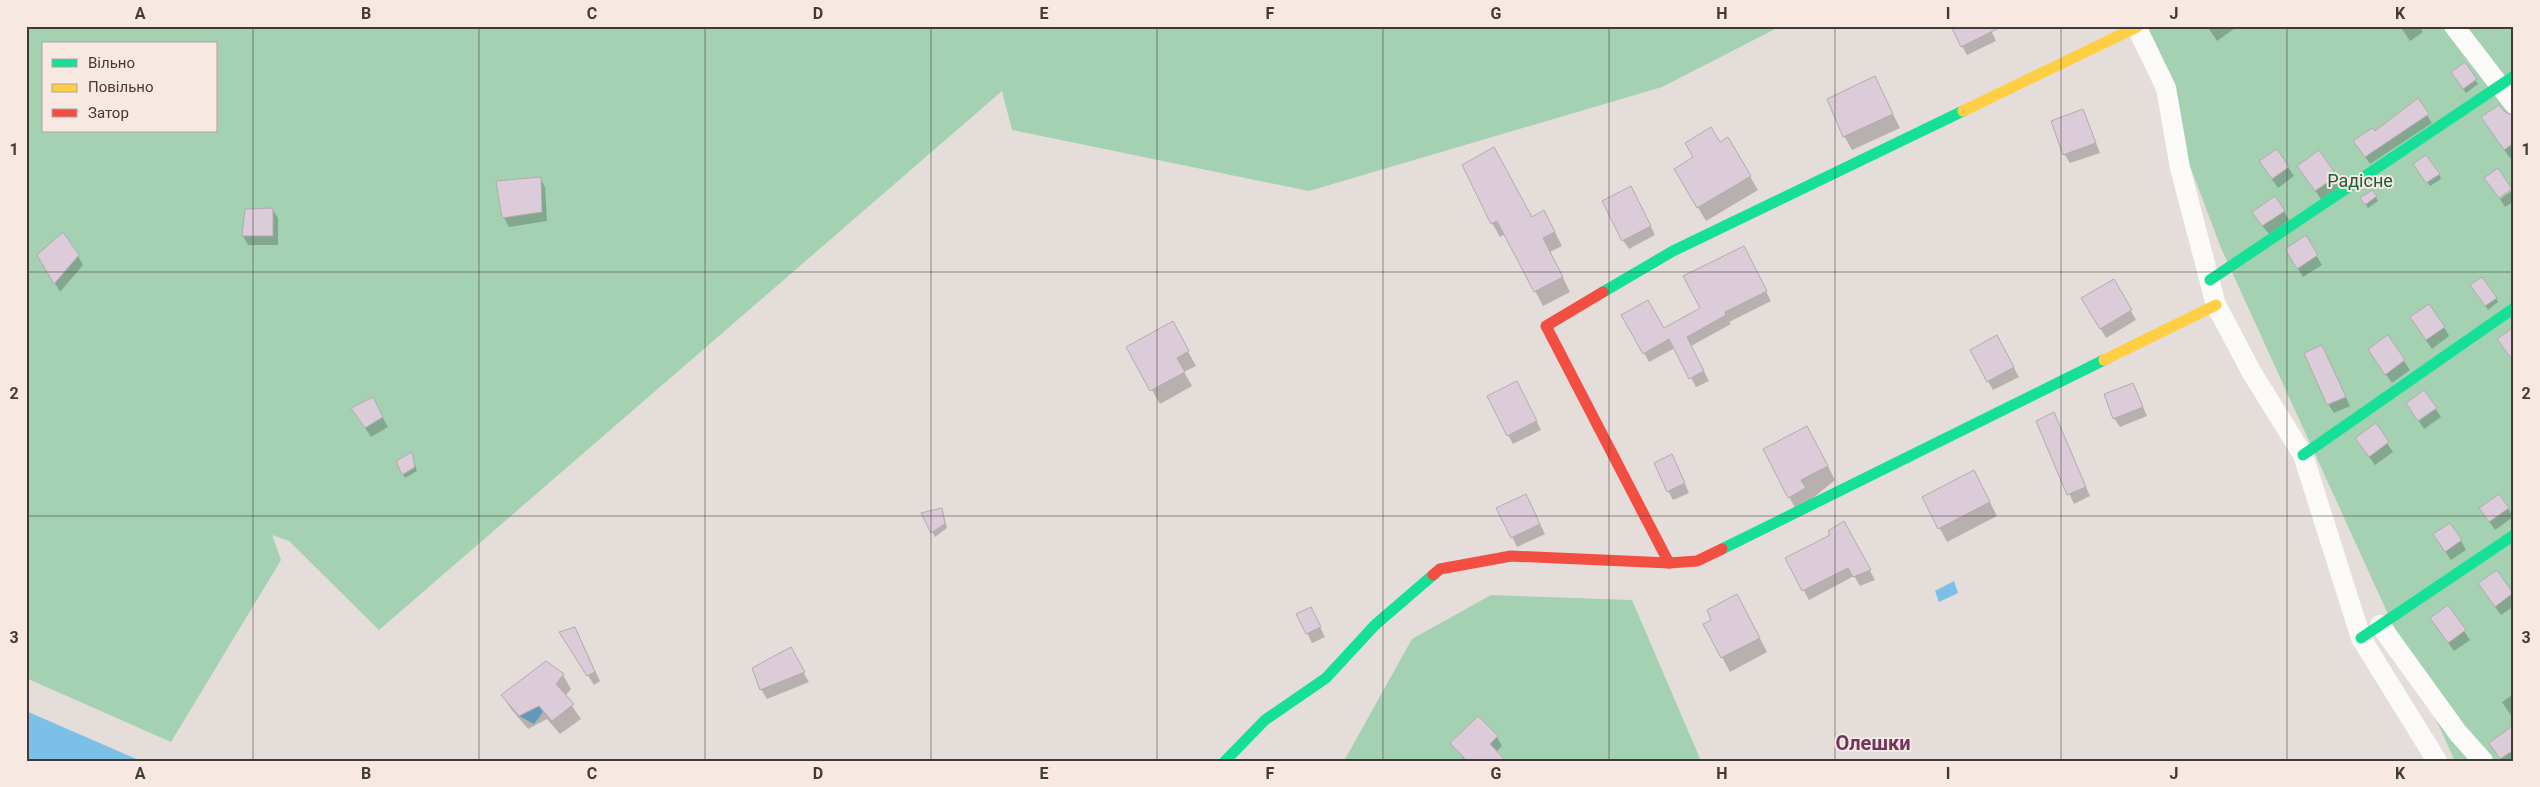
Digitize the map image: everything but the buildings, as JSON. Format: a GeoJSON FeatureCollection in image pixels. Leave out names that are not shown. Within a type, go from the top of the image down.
{"type":"FeatureCollection","features":[{"type":"Feature","properties":{"kind":"street"},"geometry":{"type":"LineString","coordinates":[[1669,563],[1546,326],[1673,251],[2137,26],[2166,88],[2180,168],[2216,305],[2252,374],[2303,455],[2361,638],[2437,761]]}},
{"type":"Feature","properties":{"kind":"street"},"geometry":{"type":"LineString","coordinates":[[2454,26],[2507,81],[2514,104]]}},
{"type":"Feature","properties":{"kind":"street"},"geometry":{"type":"LineString","coordinates":[[2210,280],[2507,81]]}},
{"type":"Feature","properties":{"kind":"street"},"geometry":{"type":"LineString","coordinates":[[1225,761],[1265,720],[1326,678],[1375,625],[1440,569],[1511,556],[1669,563],[1697,561],[2216,305]]}},
{"type":"Feature","properties":{"kind":"street"},"geometry":{"type":"LineString","coordinates":[[2303,455],[2514,308]]}},
{"type":"Feature","properties":{"kind":"street"},"geometry":{"type":"LineString","coordinates":[[2361,638],[2514,535]]}},
{"type":"Feature","properties":{"kind":"street"},"geometry":{"type":"LineString","coordinates":[[2380,626],[2458,733],[2483,761]]}},
{"type":"Feature","properties":{"kind":"green space"},"geometry":{"type":"Polygon","coordinates":[[[26,26],[1781,26],[1662,87],[1309,191],[1012,130],[1002,91],[379,630],[289,541],[272,535],[281,560],[171,742],[26,678],[26,26]]]}},
{"type":"Feature","properties":{"kind":"green space","name":"Радісне"},"geometry":{"type":"Polygon","coordinates":[[[2137,26],[2514,26],[2514,761],[2455,761],[2221,248],[2137,26]]]}},
{"type":"Feature","properties":{"kind":"green space"},"geometry":{"type":"Polygon","coordinates":[[[1491,595],[1632,600],[1701,761],[1344,761],[1412,639],[1491,595]]]}},
{"type":"Feature","properties":{"kind":"water"},"geometry":{"type":"Polygon","coordinates":[[[1954,581],[1958,593],[1939,602],[1935,591],[1954,581]]]}},
{"type":"Feature","properties":{"kind":"water"},"geometry":{"type":"Polygon","coordinates":[[[539,706],[543,712],[534,724],[519,716],[539,706]]]}},
{"type":"Feature","properties":{"kind":"water"},"geometry":{"type":"Polygon","coordinates":[[[26,711],[141,761],[26,761],[26,711]]]}},
{"type":"Feature","properties":{"kind":"traffic: fast"},"geometry":{"type":"LineString","coordinates":[[2210,280],[2514,76]]}},
{"type":"Feature","properties":{"kind":"traffic: fast"},"geometry":{"type":"LineString","coordinates":[[1603,292],[1673,251],[1963,111]]}},
{"type":"Feature","properties":{"kind":"traffic: fast"},"geometry":{"type":"LineString","coordinates":[[2303,455],[2514,308]]}},
{"type":"Feature","properties":{"kind":"traffic: fast"},"geometry":{"type":"LineString","coordinates":[[1722,549],[2104,360]]}},
{"type":"Feature","properties":{"kind":"traffic: fast"},"geometry":{"type":"LineString","coordinates":[[2361,638],[2514,535]]}},
{"type":"Feature","properties":{"kind":"traffic: fast"},"geometry":{"type":"LineString","coordinates":[[1225,761],[1265,720],[1326,678],[1375,625],[1433,575]]}},
{"type":"Feature","properties":{"kind":"traffic: slow"},"geometry":{"type":"LineString","coordinates":[[1963,111],[2137,27]]}},
{"type":"Feature","properties":{"kind":"traffic: slow"},"geometry":{"type":"LineString","coordinates":[[2104,360],[2216,305]]}},
{"type":"Feature","properties":{"kind":"traffic: jam"},"geometry":{"type":"LineString","coordinates":[[1603,292],[1546,326],[1669,563]]}},
{"type":"Feature","properties":{"kind":"traffic: jam"},"geometry":{"type":"LineString","coordinates":[[1433,575],[1440,569],[1511,556],[1669,563],[1697,561],[1722,549]]}},
{"type":"Feature","properties":{"kind":"district","name":"Олешки"},"geometry":{"type":"Point","coordinates":[1873,743]}}]}
